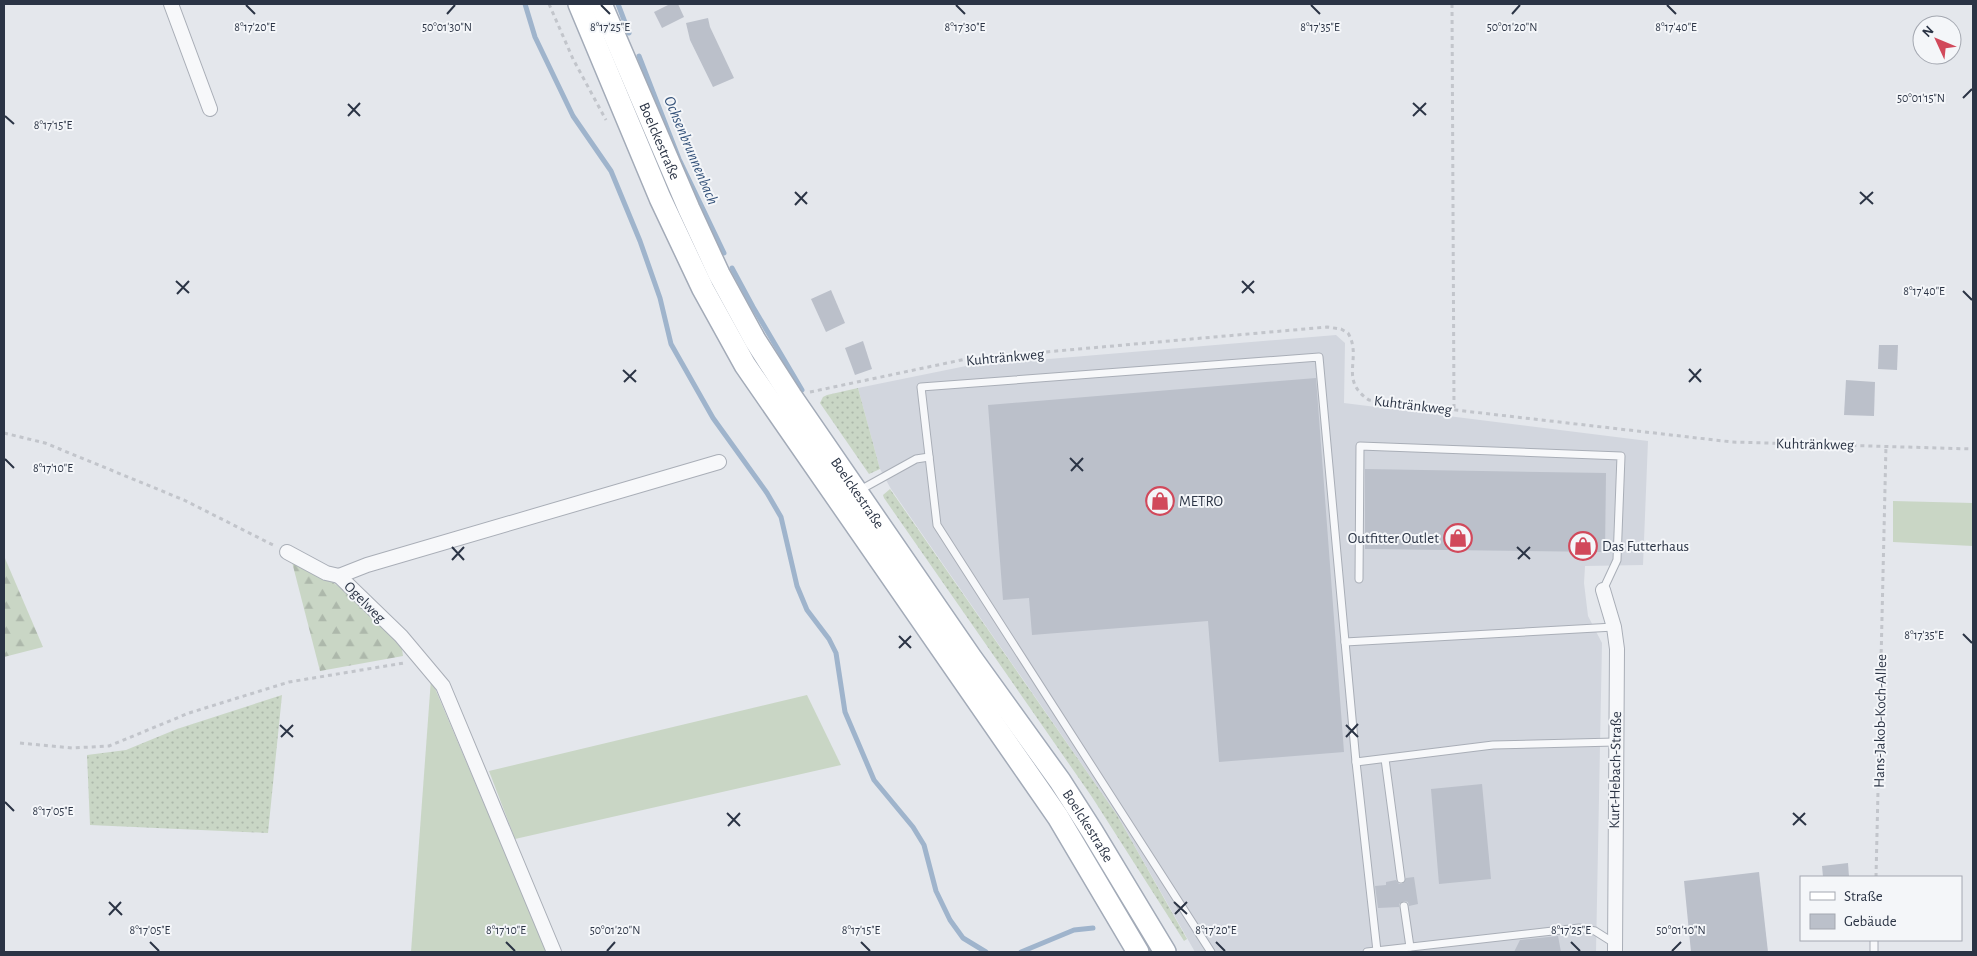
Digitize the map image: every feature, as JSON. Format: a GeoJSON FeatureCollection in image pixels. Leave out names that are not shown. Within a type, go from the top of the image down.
{"type":"FeatureCollection","features":[{"type":"Feature","properties":{"kind":"main road","name":"Boelckestraße"},"geometry":{"type":"LineString","coordinates":[[579,4],[660,198],[703,289],[745,365],[1058,817],[1138,952]]}},
{"type":"Feature","properties":{"kind":"main road","name":"Boelckestraße"},"geometry":{"type":"LineString","coordinates":[[601,4],[689,209],[719,274],[754,340],[972,659],[1060,782],[1165,952]]}},
{"type":"Feature","properties":{"kind":"street"},"geometry":{"type":"LineString","coordinates":[[171,4],[210,109]]}},
{"type":"Feature","properties":{"kind":"street","name":"Ogelweg"},"geometry":{"type":"LineString","coordinates":[[554,952],[443,686],[401,636],[339,576],[367,565],[718,462]]}},
{"type":"Feature","properties":{"kind":"street"},"geometry":{"type":"LineString","coordinates":[[286,552],[326,572],[339,576]]}},
{"type":"Feature","properties":{"kind":"street","name":"Kurt-Hebach-Straße"},"geometry":{"type":"LineString","coordinates":[[1603,590],[1614,627],[1617,649],[1614,948]]}},
{"type":"Feature","properties":{"kind":"lane"},"geometry":{"type":"LineString","coordinates":[[1211,952],[937,525],[921,387],[1319,357],[1356,762],[1377,951]]}},
{"type":"Feature","properties":{"kind":"lane"},"geometry":{"type":"LineString","coordinates":[[1359,579],[1360,446],[1621,456],[1617,560],[1603,590]]}},
{"type":"Feature","properties":{"kind":"lane"},"geometry":{"type":"LineString","coordinates":[[857,491],[916,459],[929,457]]}},
{"type":"Feature","properties":{"kind":"lane"},"geometry":{"type":"LineString","coordinates":[[1345,642],[1614,627]]}},
{"type":"Feature","properties":{"kind":"lane"},"geometry":{"type":"LineString","coordinates":[[1356,762],[1493,745],[1615,742]]}},
{"type":"Feature","properties":{"kind":"lane"},"geometry":{"type":"LineString","coordinates":[[1385,759],[1401,879]]}},
{"type":"Feature","properties":{"kind":"lane"},"geometry":{"type":"LineString","coordinates":[[1404,906],[1410,948]]}},
{"type":"Feature","properties":{"kind":"lane"},"geometry":{"type":"LineString","coordinates":[[1367,952],[1579,928],[1595,931],[1614,948]]}},
{"type":"Feature","properties":{"kind":"path"},"geometry":{"type":"LineString","coordinates":[[1452,4],[1454,410]]}},
{"type":"Feature","properties":{"kind":"path","name":"Kuhtränkweg"},"geometry":{"type":"LineString","coordinates":[[791,396],[966,360],[1327,327],[1341,328],[1351,338],[1353,346],[1351,377],[1354,386],[1360,394],[1370,400],[1732,442],[1973,449]]}},
{"type":"Feature","properties":{"kind":"path"},"geometry":{"type":"LineString","coordinates":[[4,433],[45,443],[175,496],[286,552]]}},
{"type":"Feature","properties":{"kind":"path","name":"Hans-Jakob-Koch-Allee"},"geometry":{"type":"LineString","coordinates":[[1876,876],[1886,445]]}},
{"type":"Feature","properties":{"kind":"path"},"geometry":{"type":"LineString","coordinates":[[20,743],[72,748],[109,746],[189,713],[289,682],[422,660]]}},
{"type":"Feature","properties":{"kind":"shaded area"},"geometry":{"type":"Polygon","coordinates":[[[1336,335],[1345,343],[1344,403],[1648,441],[1643,565],[1585,566],[1584,583],[1588,616],[1602,643],[1596,952],[1195,952],[1117,815],[891,489],[880,469],[858,388],[966,366],[1336,335]]]}},
{"type":"Feature","properties":{"kind":"green space"},"geometry":{"type":"Polygon","coordinates":[[[858,388],[880,469],[869,474],[820,403],[823,397],[827,395],[858,388]]]}},
{"type":"Feature","properties":{"kind":"green space"},"geometry":{"type":"Polygon","coordinates":[[[890,489],[1117,815],[1187,939],[1184,941],[1092,797],[884,498],[883,495],[890,489]]]}},
{"type":"Feature","properties":{"kind":"green space"},"geometry":{"type":"Polygon","coordinates":[[[1893,501],[1973,503],[1973,546],[1893,542],[1893,501]]]}},
{"type":"Feature","properties":{"kind":"green space"},"geometry":{"type":"Polygon","coordinates":[[[4,556],[43,647],[4,657],[4,556]]]}},
{"type":"Feature","properties":{"kind":"green space"},"geometry":{"type":"Polygon","coordinates":[[[292,562],[322,575],[341,588],[401,642],[403,656],[320,671],[292,562]]]}},
{"type":"Feature","properties":{"kind":"green space"},"geometry":{"type":"Polygon","coordinates":[[[431,679],[547,952],[411,952],[431,679]]]}},
{"type":"Feature","properties":{"kind":"green space"},"geometry":{"type":"Polygon","coordinates":[[[282,695],[268,833],[90,825],[87,755],[126,750],[177,729],[282,695]]]}},
{"type":"Feature","properties":{"kind":"green space"},"geometry":{"type":"Polygon","coordinates":[[[807,695],[841,765],[515,839],[489,771],[807,695]]]}},
{"type":"Feature","properties":{"kind":"building"},"geometry":{"type":"Polygon","coordinates":[[[670,4],[678,4],[684,17],[662,28],[654,12],[670,4]]]}},
{"type":"Feature","properties":{"kind":"building"},"geometry":{"type":"Polygon","coordinates":[[[708,18],[710,27],[734,78],[713,87],[690,40],[686,23],[708,18]]]}},
{"type":"Feature","properties":{"kind":"building"},"geometry":{"type":"Polygon","coordinates":[[[831,290],[845,323],[826,332],[811,299],[831,290]]]}},
{"type":"Feature","properties":{"kind":"building"},"geometry":{"type":"Polygon","coordinates":[[[863,341],[872,369],[855,375],[845,348],[863,341]]]}},
{"type":"Feature","properties":{"kind":"building"},"geometry":{"type":"Polygon","coordinates":[[[1879,345],[1898,345],[1897,370],[1878,369],[1879,345]]]}},
{"type":"Feature","properties":{"kind":"building","name":"METRO"},"geometry":{"type":"Polygon","coordinates":[[[1316,378],[1344,752],[1219,762],[1208,621],[1032,635],[1029,598],[1003,600],[988,405],[1316,378]]]}},
{"type":"Feature","properties":{"kind":"building"},"geometry":{"type":"Polygon","coordinates":[[[1846,380],[1875,382],[1874,416],[1844,415],[1846,380]]]}},
{"type":"Feature","properties":{"kind":"building"},"geometry":{"type":"Polygon","coordinates":[[[1365,469],[1606,473],[1605,552],[1365,549],[1365,469]]]}},
{"type":"Feature","properties":{"kind":"building"},"geometry":{"type":"Polygon","coordinates":[[[1482,784],[1491,879],[1439,884],[1431,789],[1482,784]]]}},
{"type":"Feature","properties":{"kind":"building"},"geometry":{"type":"Polygon","coordinates":[[[1848,863],[1849,876],[1823,876],[1822,866],[1848,863]]]}},
{"type":"Feature","properties":{"kind":"building"},"geometry":{"type":"Polygon","coordinates":[[[1759,872],[1768,952],[1691,952],[1684,881],[1759,872]]]}},
{"type":"Feature","properties":{"kind":"building"},"geometry":{"type":"Polygon","coordinates":[[[1414,877],[1418,904],[1409,906],[1408,902],[1404,901],[1399,904],[1399,907],[1378,908],[1375,886],[1386,885],[1386,882],[1396,880],[1399,884],[1402,884],[1406,878],[1414,877]]]}},
{"type":"Feature","properties":{"kind":"building"},"geometry":{"type":"Polygon","coordinates":[[[1558,936],[1561,952],[1514,952],[1520,940],[1558,936]]]}},
{"type":"Feature","properties":{"kind":"waterway"},"geometry":{"type":"LineString","coordinates":[[525,4],[535,37],[573,116],[611,171],[640,241],[660,298],[671,344],[713,418],[767,493],[781,517],[797,586],[807,610],[829,639],[836,653],[845,712],[874,780],[913,827],[924,845],[936,891],[950,920],[963,938],[986,952]]}},
{"type":"Feature","properties":{"kind":"waterway","name":"Ochsenbrunnenbach"},"geometry":{"type":"LineString","coordinates":[[618,4],[629,33]]}},
{"type":"Feature","properties":{"kind":"waterway","name":"Ochsenbrunnenbach"},"geometry":{"type":"LineString","coordinates":[[639,56],[679,159],[724,253]]}},
{"type":"Feature","properties":{"kind":"waterway","name":"Ochsenbrunnenbach"},"geometry":{"type":"LineString","coordinates":[[732,268],[802,390]]}},
{"type":"Feature","properties":{"kind":"waterway"},"geometry":{"type":"LineString","coordinates":[[1021,952],[1074,930],[1093,928]]}},
{"type":"Feature","properties":{"kind":"place","name":"METRO"},"geometry":{"type":"Point","coordinates":[1160,501]}},
{"type":"Feature","properties":{"kind":"place","name":"Outfitter Outlet"},"geometry":{"type":"Point","coordinates":[1458,538]}},
{"type":"Feature","properties":{"kind":"place","name":"Das Futterhaus"},"geometry":{"type":"Point","coordinates":[1583,546]}}]}
